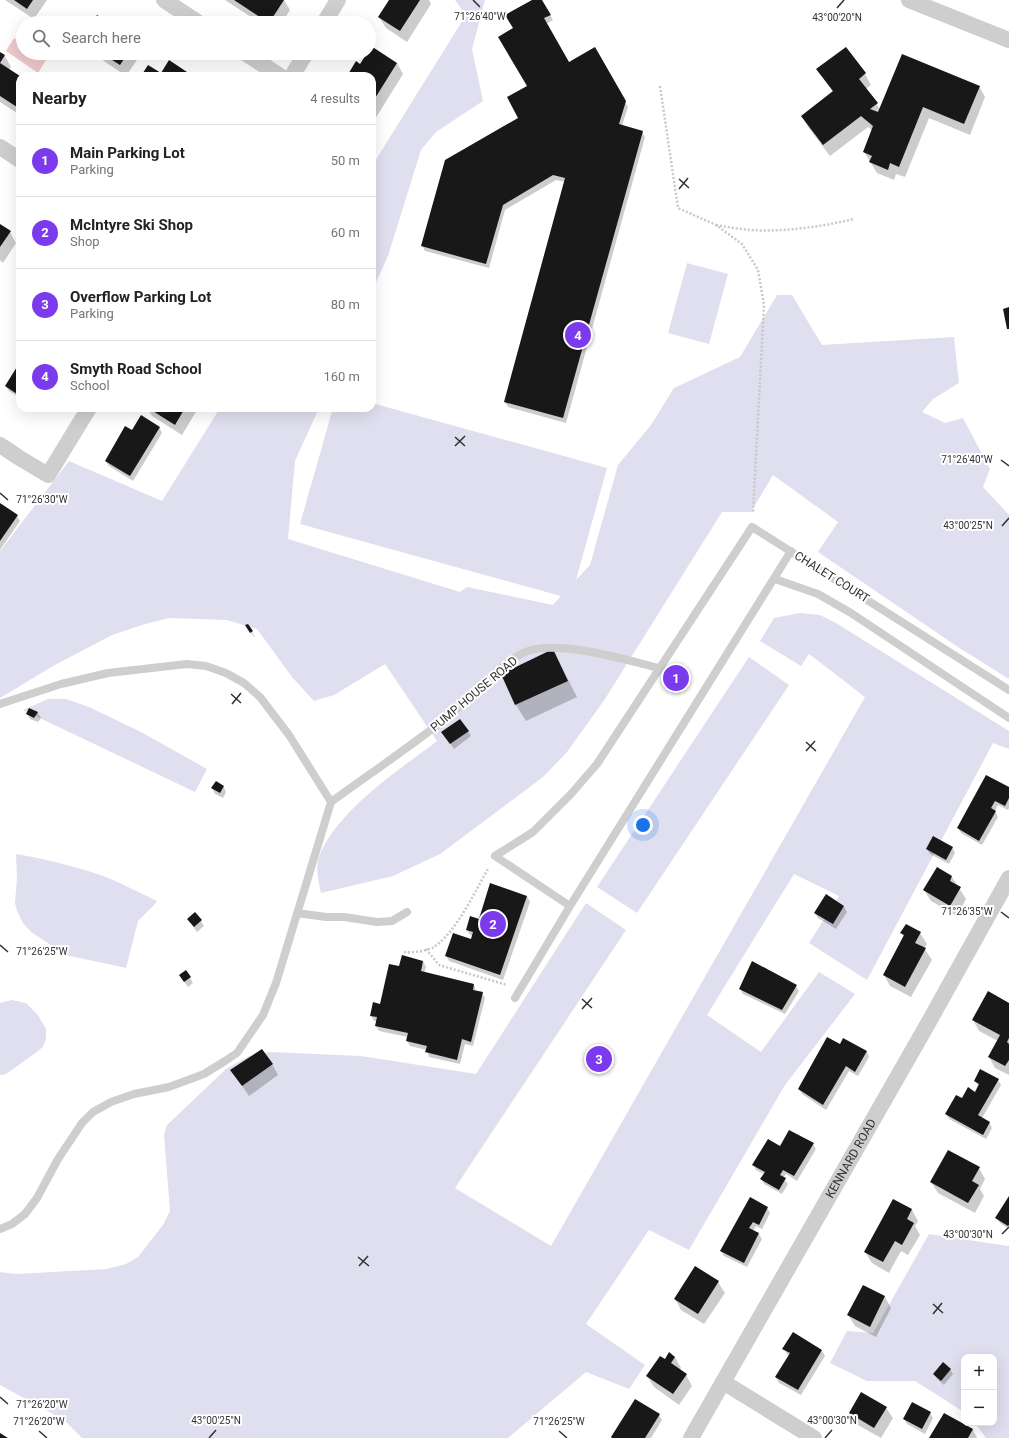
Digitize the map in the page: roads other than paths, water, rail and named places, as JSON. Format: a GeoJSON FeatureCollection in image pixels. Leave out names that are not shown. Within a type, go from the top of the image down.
{"type":"FeatureCollection","features":[{"type":"Feature","properties":{"kind":"street"},"geometry":{"type":"LineString","coordinates":[[164,0],[188,16]]}},
{"type":"Feature","properties":{"kind":"street"},"geometry":{"type":"LineString","coordinates":[[328,16],[338,0]]}},
{"type":"Feature","properties":{"kind":"street"},"geometry":{"type":"LineString","coordinates":[[909,0],[1009,40]]}},
{"type":"Feature","properties":{"kind":"street"},"geometry":{"type":"LineString","coordinates":[[256,60],[274,72]]}},
{"type":"Feature","properties":{"kind":"street"},"geometry":{"type":"LineString","coordinates":[[294,72],[302,60]]}},
{"type":"Feature","properties":{"kind":"street"},"geometry":{"type":"LineString","coordinates":[[0,147],[16,157]]}},
{"type":"Feature","properties":{"kind":"street"},"geometry":{"type":"LineString","coordinates":[[0,445],[18,458],[48,475],[87,412]]}},
{"type":"Feature","properties":{"kind":"street","name":"KENNARD ROAD"},"geometry":{"type":"LineString","coordinates":[[691,1438],[1009,878]]}},
{"type":"Feature","properties":{"kind":"street"},"geometry":{"type":"LineString","coordinates":[[723,1382],[814,1438]]}},
{"type":"Feature","properties":{"kind":"lane"},"geometry":{"type":"LineString","coordinates":[[570,906],[496,856],[533,832],[571,794],[597,764],[752,527],[791,551]]}},
{"type":"Feature","properties":{"kind":"lane","name":"CHALET COURT"},"geometry":{"type":"LineString","coordinates":[[1009,690],[791,551],[775,579],[818,594],[851,613],[1009,718]]}},
{"type":"Feature","properties":{"kind":"lane"},"geometry":{"type":"LineString","coordinates":[[515,998],[570,906],[775,579]]}},
{"type":"Feature","properties":{"kind":"lane","name":"PUMP HOUSE ROAD"},"geometry":{"type":"LineString","coordinates":[[332,802],[448,716],[512,658],[531,650],[546,648],[568,649],[600,654],[659,668]]}},
{"type":"Feature","properties":{"kind":"lane"},"geometry":{"type":"LineString","coordinates":[[0,704],[61,684],[108,673],[187,664],[206,666],[226,673],[244,683],[260,697],[289,735],[332,802],[276,983],[263,1015],[237,1053],[204,1074],[169,1087],[128,1096],[111,1102],[93,1112],[82,1123],[58,1159],[37,1198],[25,1214],[12,1224],[0,1229]]}},
{"type":"Feature","properties":{"kind":"lane"},"geometry":{"type":"LineString","coordinates":[[297,913],[326,917],[344,917],[377,922],[392,921],[407,912]]}},
{"type":"Feature","properties":{"kind":"place","name":"Smyth Road School"},"geometry":{"type":"Point","coordinates":[578,335]}},
{"type":"Feature","properties":{"kind":"place","name":"Main Parking Lot"},"geometry":{"type":"Point","coordinates":[676,678]}},
{"type":"Feature","properties":{"kind":"place","name":"McIntyre Ski Shop"},"geometry":{"type":"Point","coordinates":[493,924]}},
{"type":"Feature","properties":{"kind":"place","name":"Overflow Parking Lot"},"geometry":{"type":"Point","coordinates":[599,1059]}}]}
